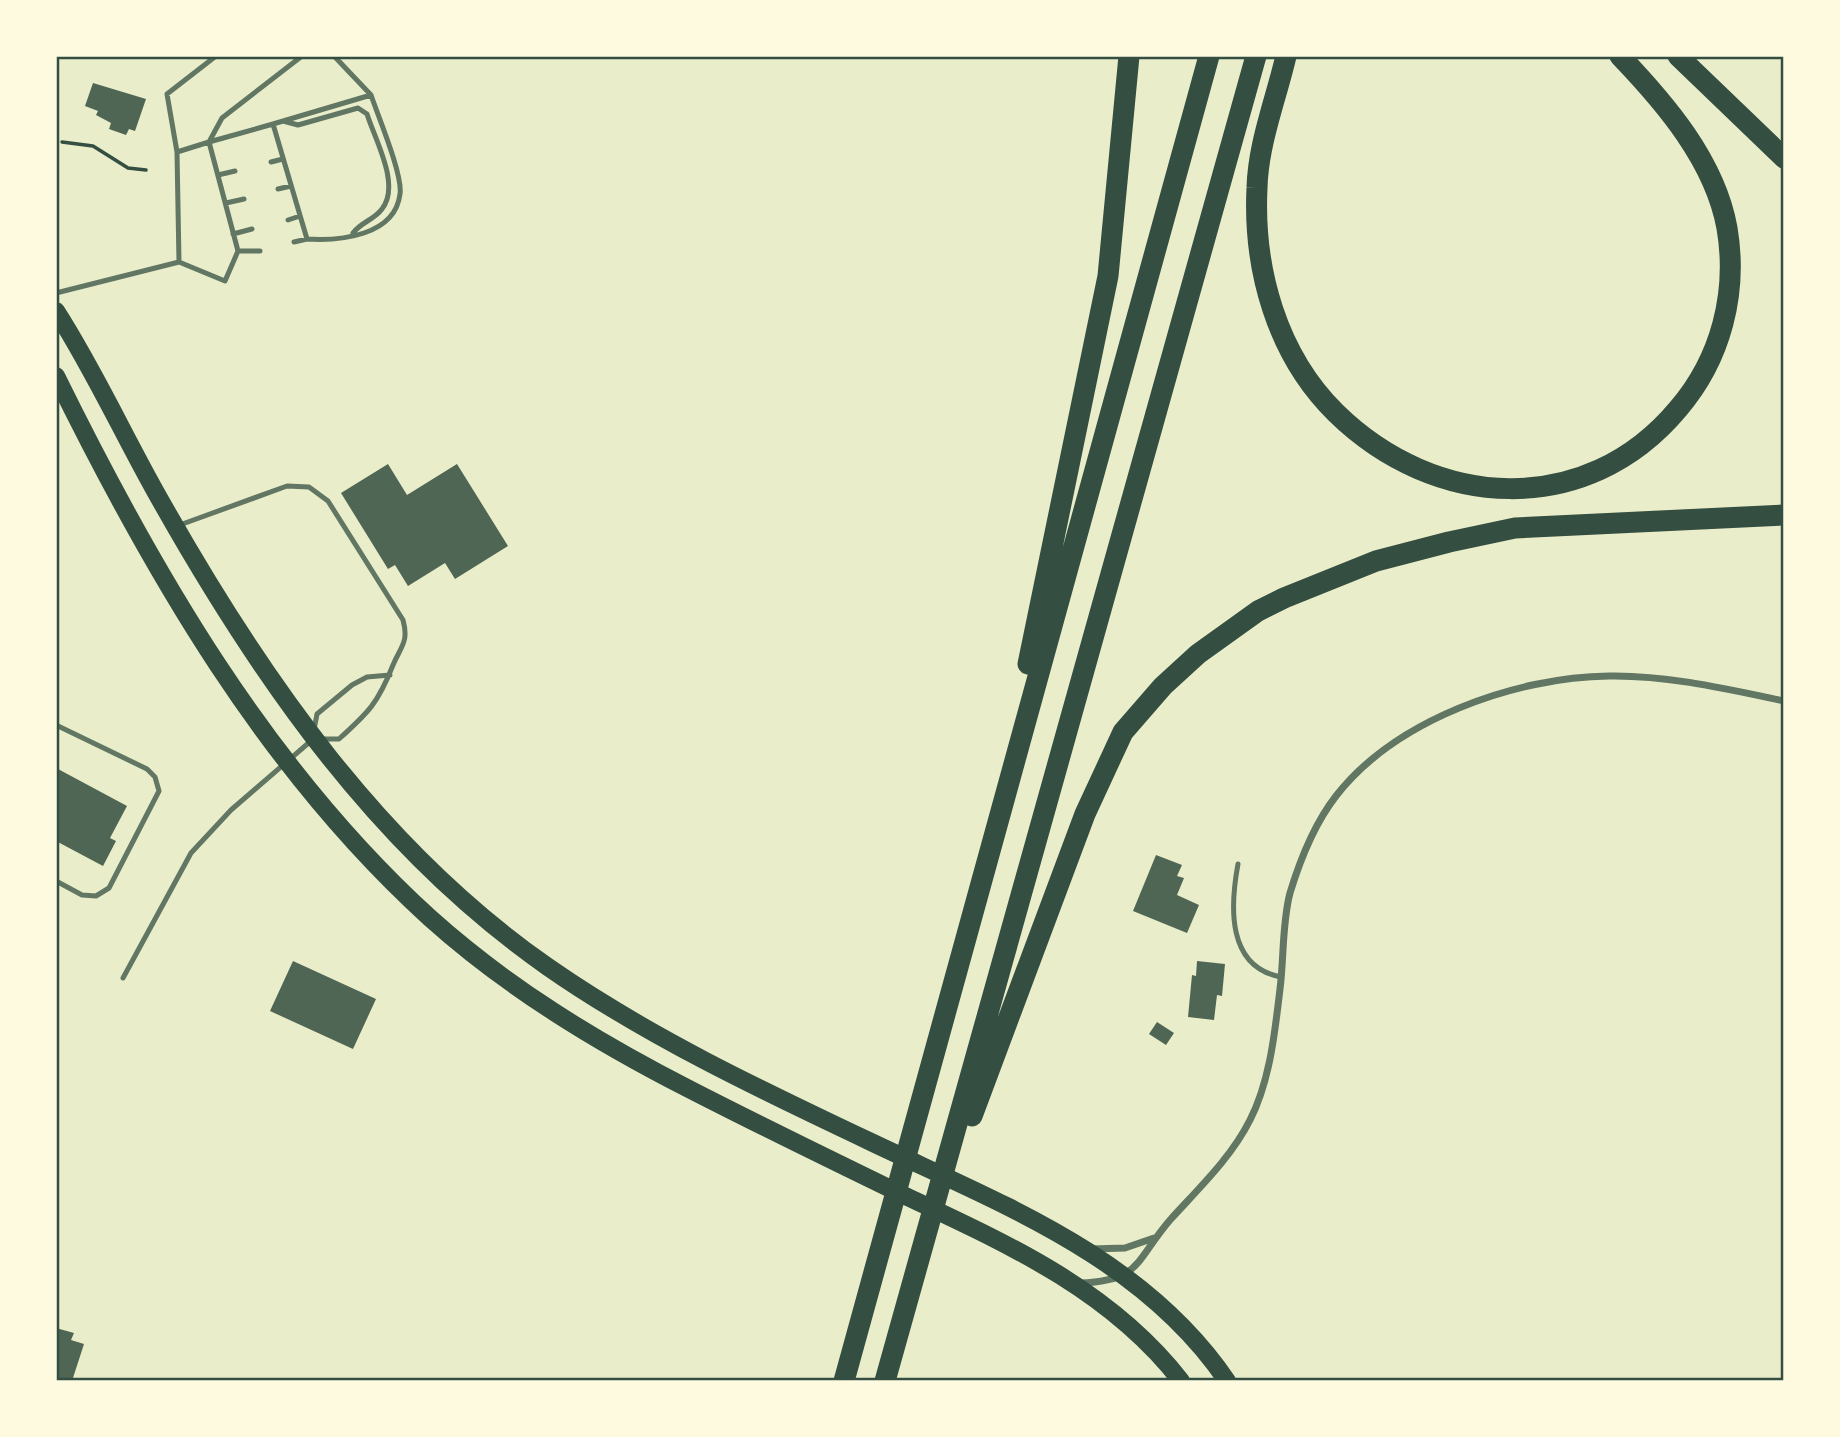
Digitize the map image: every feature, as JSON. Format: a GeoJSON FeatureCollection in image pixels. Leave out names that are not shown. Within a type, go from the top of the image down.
{"type":"FeatureCollection","features":[{"type":"Feature","properties":{"kind":"highway"},"geometry":{"type":"LineString","coordinates":[[981,883],[1108,276],[1129,56]]}},
{"type":"Feature","properties":{"kind":"highway"},"geometry":{"type":"LineString","coordinates":[[844,1381],[1209,56]]}},
{"type":"Feature","properties":{"kind":"highway"},"geometry":{"type":"LineString","coordinates":[[885,1381],[1255,56]]}},
{"type":"Feature","properties":{"kind":"highway"},"geometry":{"type":"LineString","coordinates":[[1286,56],[1256,186],[1257,237],[1264,282],[1295,360],[1318,395],[1349,426],[1384,452],[1423,472],[1464,485],[1507,490],[1550,485],[1592,473],[1648,440],[1692,393],[1713,355],[1726,314],[1731,271],[1727,227],[1713,186],[1682,129],[1620,56]]}},
{"type":"Feature","properties":{"kind":"highway"},"geometry":{"type":"LineString","coordinates":[[1678,56],[1784,159]]}},
{"type":"Feature","properties":{"kind":"highway"},"geometry":{"type":"LineString","coordinates":[[925,1243],[1085,814],[1123,732],[1163,686],[1198,654],[1258,611],[1284,598],[1376,561],[1449,542],[1515,528],[1784,514]]}},
{"type":"Feature","properties":{"kind":"main road"},"geometry":{"type":"LineString","coordinates":[[56,311],[175,526],[312,739],[418,858],[483,916],[546,966],[653,1031],[1086,1248],[1126,1276],[1180,1322],[1227,1381]]}},
{"type":"Feature","properties":{"kind":"main road"},"geometry":{"type":"LineString","coordinates":[[56,376],[125,513],[217,665],[286,761],[429,916],[505,979],[578,1028],[628,1057],[836,1163],[993,1237],[1074,1283],[1131,1326],[1181,1381]]}},
{"type":"Feature","properties":{"kind":"street"},"geometry":{"type":"LineString","coordinates":[[1074,1283],[1111,1281],[1126,1276],[1138,1265],[1155,1238],[1229,1153],[1251,1119],[1274,1037],[1290,895],[1320,822],[1347,785],[1393,744],[1424,723],[1488,696],[1587,676],[1658,679],[1784,701]]}},
{"type":"Feature","properties":{"kind":"street"},"geometry":{"type":"LineString","coordinates":[[1086,1248],[1125,1248],[1155,1238]]}},
{"type":"Feature","properties":{"kind":"lane"},"geometry":{"type":"LineString","coordinates":[[179,262],[177,152],[167,94],[216,56]]}},
{"type":"Feature","properties":{"kind":"lane"},"geometry":{"type":"LineString","coordinates":[[56,293],[179,262],[225,281],[238,251],[209,142],[222,118],[302,56]]}},
{"type":"Feature","properties":{"kind":"lane"},"geometry":{"type":"LineString","coordinates":[[294,242],[307,239],[330,240],[353,233],[372,232],[390,217],[400,194],[397,174],[371,95],[334,56]]}},
{"type":"Feature","properties":{"kind":"lane"},"geometry":{"type":"LineString","coordinates":[[177,152],[371,95]]}},
{"type":"Feature","properties":{"kind":"lane"},"geometry":{"type":"LineString","coordinates":[[283,121],[299,125],[358,108],[367,114],[390,192],[383,208],[373,218],[361,223],[353,233]]}},
{"type":"Feature","properties":{"kind":"lane"},"geometry":{"type":"LineString","coordinates":[[273,124],[307,239]]}},
{"type":"Feature","properties":{"kind":"lane"},"geometry":{"type":"LineString","coordinates":[[271,162],[283,159]]}},
{"type":"Feature","properties":{"kind":"lane"},"geometry":{"type":"LineString","coordinates":[[218,175],[235,171]]}},
{"type":"Feature","properties":{"kind":"lane"},"geometry":{"type":"LineString","coordinates":[[278,189],[291,186]]}},
{"type":"Feature","properties":{"kind":"lane"},"geometry":{"type":"LineString","coordinates":[[226,204],[244,199]]}},
{"type":"Feature","properties":{"kind":"lane"},"geometry":{"type":"LineString","coordinates":[[288,220],[300,216]]}},
{"type":"Feature","properties":{"kind":"lane"},"geometry":{"type":"LineString","coordinates":[[233,234],[252,229]]}},
{"type":"Feature","properties":{"kind":"lane"},"geometry":{"type":"LineString","coordinates":[[238,251],[260,251]]}},
{"type":"Feature","properties":{"kind":"lane"},"geometry":{"type":"LineString","coordinates":[[175,526],[287,486],[309,487],[328,501],[403,620],[407,635],[374,707],[339,739],[312,739]]}},
{"type":"Feature","properties":{"kind":"lane"},"geometry":{"type":"LineString","coordinates":[[123,978],[191,853],[231,810],[312,739],[317,714],[368,677],[390,675]]}},
{"type":"Feature","properties":{"kind":"lane"},"geometry":{"type":"LineString","coordinates":[[56,725],[146,769],[155,778],[159,791],[109,888],[96,896],[82,895],[56,881]]}},
{"type":"Feature","properties":{"kind":"lane"},"geometry":{"type":"LineString","coordinates":[[1238,864],[1232,913],[1246,958],[1263,974],[1281,977]]}},
{"type":"Feature","properties":{"kind":"path"},"geometry":{"type":"LineString","coordinates":[[62,142],[93,146],[128,167],[146,170]]}},
{"type":"Feature","properties":{"kind":"building"},"geometry":{"type":"Polygon","coordinates":[[[93,83],[146,99],[135,131],[129,129],[126,135],[109,129],[111,123],[96,115],[98,111],[85,106],[93,83]]]}},
{"type":"Feature","properties":{"kind":"building"},"geometry":{"type":"Polygon","coordinates":[[[388,464],[407,495],[457,464],[508,546],[455,579],[445,563],[408,586],[395,565],[388,569],[341,493],[388,464]]]}},
{"type":"Feature","properties":{"kind":"building"},"geometry":{"type":"Polygon","coordinates":[[[58,769],[127,806],[110,838],[116,841],[103,866],[56,841],[58,769]]]}},
{"type":"Feature","properties":{"kind":"building"},"geometry":{"type":"Polygon","coordinates":[[[1156,855],[1182,865],[1177,876],[1184,878],[1177,895],[1199,905],[1187,933],[1133,911],[1156,855]]]}},
{"type":"Feature","properties":{"kind":"building"},"geometry":{"type":"Polygon","coordinates":[[[293,961],[376,999],[353,1049],[270,1011],[293,961]]]}},
{"type":"Feature","properties":{"kind":"building"},"geometry":{"type":"Polygon","coordinates":[[[1197,961],[1225,964],[1222,996],[1217,995],[1214,1020],[1188,1017],[1192,975],[1196,976],[1197,961]]]}},
{"type":"Feature","properties":{"kind":"building"},"geometry":{"type":"Polygon","coordinates":[[[1157,1022],[1174,1033],[1166,1045],[1149,1034],[1157,1022]]]}},
{"type":"Feature","properties":{"kind":"building"},"geometry":{"type":"Polygon","coordinates":[[[56,1328],[74,1333],[71,1340],[84,1344],[72,1381],[56,1381],[56,1328]]]}}]}
